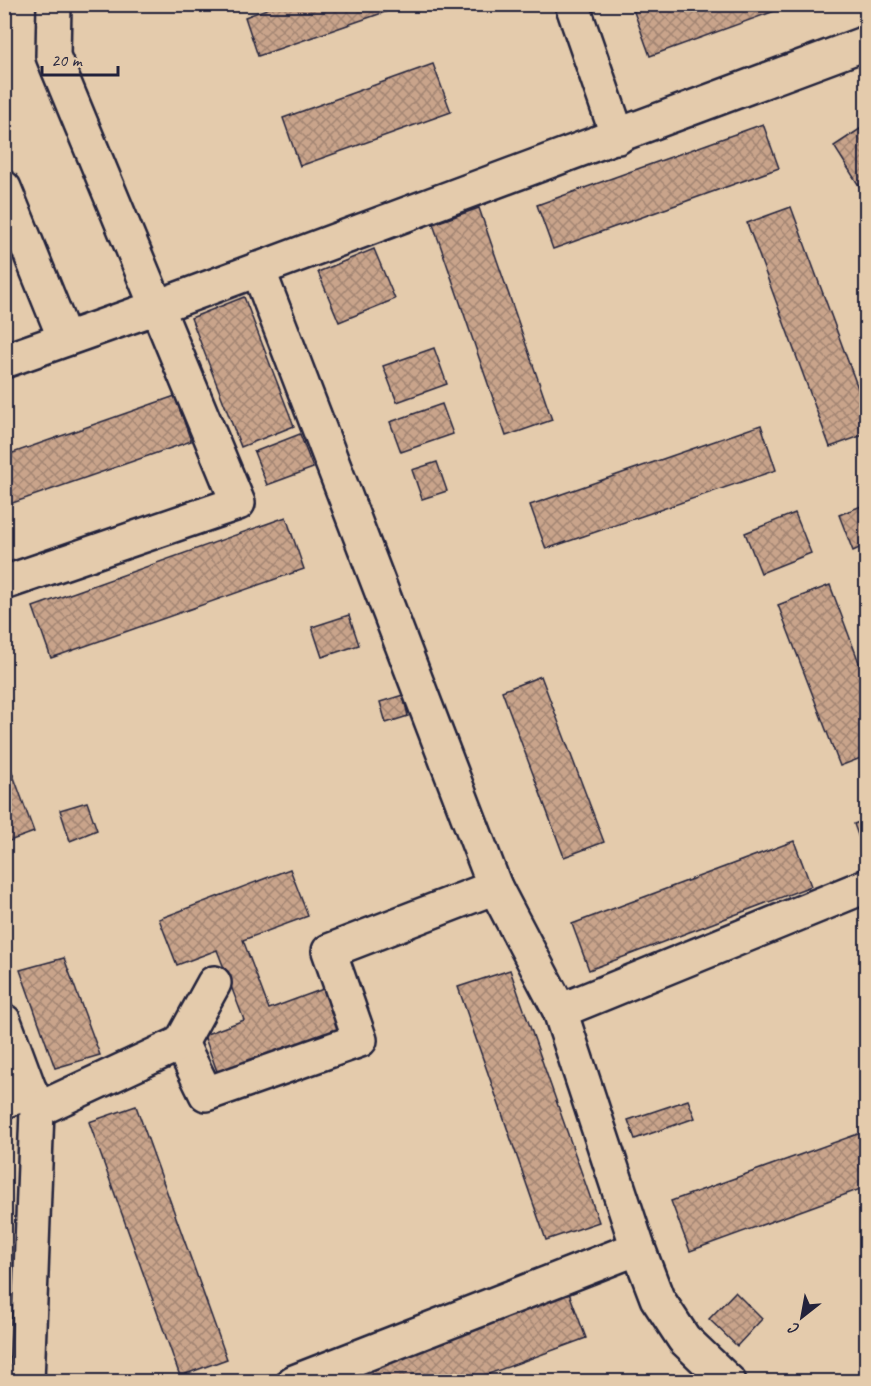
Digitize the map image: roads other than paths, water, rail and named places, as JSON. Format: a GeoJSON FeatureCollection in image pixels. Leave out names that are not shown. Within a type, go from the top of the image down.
{"type":"FeatureCollection","features":[{"type":"Feature","properties":{"kind":"street"},"geometry":{"type":"LineString","coordinates":[[4,583],[238,503],[53,56],[54,4]]}},
{"type":"Feature","properties":{"kind":"street"},"geometry":{"type":"LineString","coordinates":[[575,6],[618,137]]}},
{"type":"Feature","properties":{"kind":"street"},"geometry":{"type":"LineString","coordinates":[[4,361],[157,308],[867,43]]}},
{"type":"Feature","properties":{"kind":"street"},"geometry":{"type":"LineString","coordinates":[[4,188],[65,339]]}},
{"type":"Feature","properties":{"kind":"street"},"geometry":{"type":"LineString","coordinates":[[258,269],[495,887],[560,1011],[638,1248],[657,1298],[684,1339],[729,1382]]}},
{"type":"Feature","properties":{"kind":"street"},"geometry":{"type":"LineString","coordinates":[[560,1011],[867,886]]}},
{"type":"Feature","properties":{"kind":"street"},"geometry":{"type":"LineString","coordinates":[[181,1043],[206,1094],[360,1040],[330,951],[495,887]]}},
{"type":"Feature","properties":{"kind":"street"},"geometry":{"type":"LineString","coordinates":[[24,1101],[181,1043],[214,983]]}},
{"type":"Feature","properties":{"kind":"street"},"geometry":{"type":"LineString","coordinates":[[4,1021],[24,1101],[18,1268],[27,1382]]}},
{"type":"Feature","properties":{"kind":"street"},"geometry":{"type":"LineString","coordinates":[[294,1382],[638,1248]]}}]}
